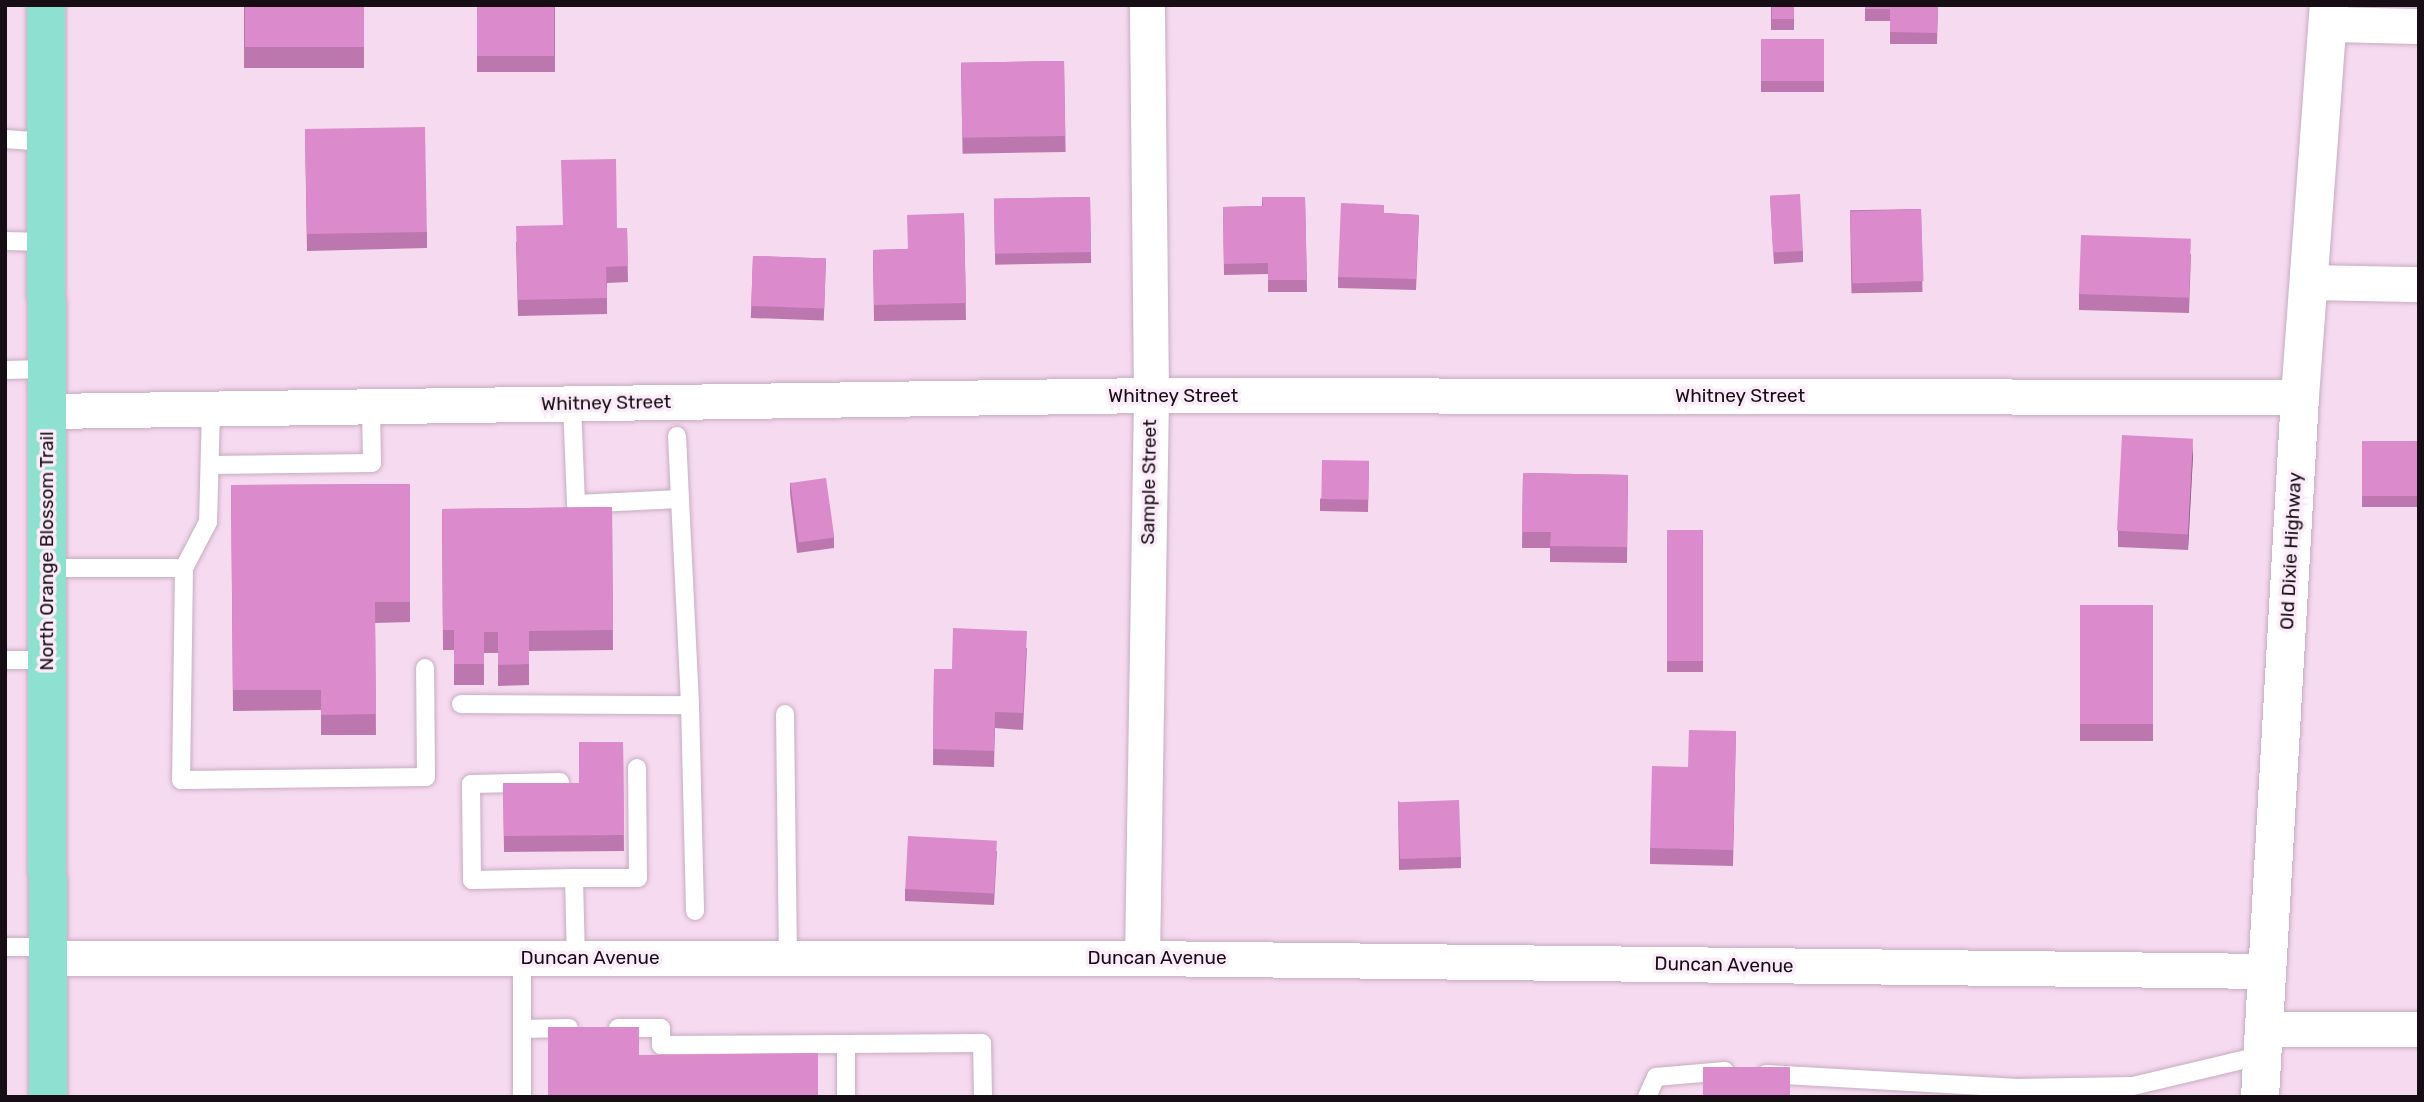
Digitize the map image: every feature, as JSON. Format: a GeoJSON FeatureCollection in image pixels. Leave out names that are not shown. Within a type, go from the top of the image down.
{"type":"FeatureCollection","features":[{"type":"Feature","properties":{"kind":"main road","name":"North Orange Blossom Trail"},"geometry":{"type":"LineString","coordinates":[[46,5],[48,1097]]}},
{"type":"Feature","properties":{"kind":"street","name":"Sample Street"},"geometry":{"type":"LineString","coordinates":[[1142,958],[1151,395],[1147,5]]}},
{"type":"Feature","properties":{"kind":"street"},"geometry":{"type":"LineString","coordinates":[[2328,15],[2419,26]]}},
{"type":"Feature","properties":{"kind":"street","name":"Old Dixie Highway"},"geometry":{"type":"LineString","coordinates":[[2260,1097],[2300,397],[2311,282],[2328,15]]}},
{"type":"Feature","properties":{"kind":"street"},"geometry":{"type":"LineString","coordinates":[[2311,282],[2419,284]]}},
{"type":"Feature","properties":{"kind":"street","name":"Whitney Street"},"geometry":{"type":"LineString","coordinates":[[47,411],[1151,395],[2300,397]]}},
{"type":"Feature","properties":{"kind":"street","name":"Duncan Avenue"},"geometry":{"type":"LineString","coordinates":[[47,953],[522,958],[1142,958],[2267,971]]}},
{"type":"Feature","properties":{"kind":"street"},"geometry":{"type":"LineString","coordinates":[[2264,1042],[2419,1028]]}},
{"type":"Feature","properties":{"kind":"lane"},"geometry":{"type":"LineString","coordinates":[[5,139],[46,142]]}},
{"type":"Feature","properties":{"kind":"lane"},"geometry":{"type":"LineString","coordinates":[[5,241],[46,242]]}},
{"type":"Feature","properties":{"kind":"lane"},"geometry":{"type":"LineString","coordinates":[[5,370],[46,369]]}},
{"type":"Feature","properties":{"kind":"lane"},"geometry":{"type":"LineString","coordinates":[[572,404],[576,504],[680,499]]}},
{"type":"Feature","properties":{"kind":"lane"},"geometry":{"type":"LineString","coordinates":[[210,465],[372,463],[371,407]]}},
{"type":"Feature","properties":{"kind":"lane"},"geometry":{"type":"LineString","coordinates":[[211,410],[208,522],[184,568],[181,780],[426,777],[425,667]]}},
{"type":"Feature","properties":{"kind":"lane"},"geometry":{"type":"LineString","coordinates":[[677,436],[690,705],[695,911]]}},
{"type":"Feature","properties":{"kind":"lane"},"geometry":{"type":"LineString","coordinates":[[47,568],[184,568]]}},
{"type":"Feature","properties":{"kind":"lane"},"geometry":{"type":"LineString","coordinates":[[5,660],[47,660]]}},
{"type":"Feature","properties":{"kind":"lane"},"geometry":{"type":"LineString","coordinates":[[461,704],[690,705]]}},
{"type":"Feature","properties":{"kind":"lane"},"geometry":{"type":"LineString","coordinates":[[785,714],[788,958]]}},
{"type":"Feature","properties":{"kind":"lane"},"geometry":{"type":"LineString","coordinates":[[560,782],[471,783],[472,880],[638,878],[637,768]]}},
{"type":"Feature","properties":{"kind":"lane"},"geometry":{"type":"LineString","coordinates":[[574,878],[576,958]]}},
{"type":"Feature","properties":{"kind":"lane"},"geometry":{"type":"LineString","coordinates":[[5,947],[47,953]]}},
{"type":"Feature","properties":{"kind":"lane"},"geometry":{"type":"LineString","coordinates":[[522,958],[522,1097]]}},
{"type":"Feature","properties":{"kind":"lane"},"geometry":{"type":"LineString","coordinates":[[522,1028],[661,1028],[661,1045],[982,1043],[983,1097]]}},
{"type":"Feature","properties":{"kind":"lane"},"geometry":{"type":"LineString","coordinates":[[1647,1097],[1656,1077],[1746,1072],[2014,1088],[2133,1091],[2264,1042]]}},
{"type":"Feature","properties":{"kind":"lane"},"geometry":{"type":"LineString","coordinates":[[846,1044],[846,1097]]}},
{"type":"Feature","properties":{"kind":"building"},"geometry":{"type":"Polygon","coordinates":[[[245,5],[364,5],[364,47],[245,47],[245,5]]]}},
{"type":"Feature","properties":{"kind":"building"},"geometry":{"type":"Polygon","coordinates":[[[477,5],[554,5],[554,56],[477,56],[477,5]]]}},
{"type":"Feature","properties":{"kind":"building"},"geometry":{"type":"Polygon","coordinates":[[[1772,5],[1794,5],[1794,19],[1772,19],[1772,5]]]}},
{"type":"Feature","properties":{"kind":"building"},"geometry":{"type":"Polygon","coordinates":[[[1865,5],[1938,5],[1937,33],[1890,32],[1890,9],[1865,9],[1865,5]]]}},
{"type":"Feature","properties":{"kind":"building"},"geometry":{"type":"Polygon","coordinates":[[[1761,39],[1824,39],[1824,81],[1761,81],[1761,39]]]}},
{"type":"Feature","properties":{"kind":"building"},"geometry":{"type":"Polygon","coordinates":[[[1064,61],[1065,136],[962,138],[961,63],[1064,61]]]}},
{"type":"Feature","properties":{"kind":"building"},"geometry":{"type":"Polygon","coordinates":[[[425,127],[427,232],[307,234],[305,129],[425,127]]]}},
{"type":"Feature","properties":{"kind":"building"},"geometry":{"type":"Polygon","coordinates":[[[616,159],[617,228],[627,228],[628,266],[606,267],[607,298],[518,300],[516,226],[563,225],[561,160],[616,159]]]}},
{"type":"Feature","properties":{"kind":"building"},"geometry":{"type":"Polygon","coordinates":[[[1800,194],[1803,251],[1773,252],[1770,196],[1800,194]]]}},
{"type":"Feature","properties":{"kind":"building"},"geometry":{"type":"Polygon","coordinates":[[[1090,197],[1091,252],[995,254],[994,199],[1090,197]]]}},
{"type":"Feature","properties":{"kind":"building"},"geometry":{"type":"Polygon","coordinates":[[[1262,197],[1305,197],[1307,280],[1268,280],[1268,263],[1224,264],[1223,207],[1263,206],[1262,197]]]}},
{"type":"Feature","properties":{"kind":"building"},"geometry":{"type":"Polygon","coordinates":[[[1341,203],[1384,205],[1384,213],[1419,215],[1416,279],[1338,277],[1341,203]]]}},
{"type":"Feature","properties":{"kind":"building"},"geometry":{"type":"Polygon","coordinates":[[[1921,209],[1924,281],[1853,283],[1850,211],[1921,209]]]}},
{"type":"Feature","properties":{"kind":"building"},"geometry":{"type":"Polygon","coordinates":[[[964,213],[966,303],[874,305],[873,250],[908,249],[907,215],[964,213]]]}},
{"type":"Feature","properties":{"kind":"building"},"geometry":{"type":"Polygon","coordinates":[[[2081,235],[2191,239],[2189,298],[2079,294],[2081,235]]]}},
{"type":"Feature","properties":{"kind":"building"},"geometry":{"type":"Polygon","coordinates":[[[753,256],[826,259],[824,309],[751,306],[753,256]]]}},
{"type":"Feature","properties":{"kind":"building"},"geometry":{"type":"Polygon","coordinates":[[[2122,435],[2193,439],[2188,535],[2117,531],[2122,435]]]}},
{"type":"Feature","properties":{"kind":"building"},"geometry":{"type":"Polygon","coordinates":[[[2362,441],[2419,441],[2419,496],[2362,496],[2362,441]]]}},
{"type":"Feature","properties":{"kind":"building"},"geometry":{"type":"Polygon","coordinates":[[[1322,460],[1369,461],[1368,500],[1321,499],[1322,460]]]}},
{"type":"Feature","properties":{"kind":"building"},"geometry":{"type":"Polygon","coordinates":[[[1523,473],[1628,475],[1627,547],[1550,546],[1551,532],[1522,532],[1523,473]]]}},
{"type":"Feature","properties":{"kind":"building"},"geometry":{"type":"Polygon","coordinates":[[[826,478],[834,537],[799,542],[790,483],[826,478]]]}},
{"type":"Feature","properties":{"kind":"building"},"geometry":{"type":"Polygon","coordinates":[[[410,484],[410,602],[375,602],[376,714],[321,715],[321,690],[233,690],[231,485],[410,484]]]}},
{"type":"Feature","properties":{"kind":"building"},"geometry":{"type":"Polygon","coordinates":[[[612,507],[613,630],[529,631],[529,664],[498,665],[498,632],[484,632],[484,664],[454,664],[454,630],[443,630],[442,509],[612,507]]]}},
{"type":"Feature","properties":{"kind":"building"},"geometry":{"type":"Polygon","coordinates":[[[1667,530],[1703,530],[1703,661],[1667,661],[1667,530]]]}},
{"type":"Feature","properties":{"kind":"building"},"geometry":{"type":"Polygon","coordinates":[[[2080,605],[2153,605],[2153,724],[2080,724],[2080,605]]]}},
{"type":"Feature","properties":{"kind":"building"},"geometry":{"type":"Polygon","coordinates":[[[953,628],[1027,631],[1023,713],[995,712],[994,751],[933,749],[934,669],[952,669],[953,628]]]}},
{"type":"Feature","properties":{"kind":"building"},"geometry":{"type":"Polygon","coordinates":[[[1689,730],[1736,731],[1733,850],[1650,848],[1652,766],[1688,767],[1689,730]]]}},
{"type":"Feature","properties":{"kind":"building"},"geometry":{"type":"Polygon","coordinates":[[[579,742],[623,742],[624,835],[504,836],[503,783],[579,783],[579,742]]]}},
{"type":"Feature","properties":{"kind":"building"},"geometry":{"type":"Polygon","coordinates":[[[1459,800],[1461,857],[1400,859],[1398,802],[1459,800]]]}},
{"type":"Feature","properties":{"kind":"building"},"geometry":{"type":"Polygon","coordinates":[[[908,836],[997,841],[994,894],[905,889],[908,836]]]}},
{"type":"Feature","properties":{"kind":"building"},"geometry":{"type":"Polygon","coordinates":[[[548,1027],[639,1027],[639,1055],[818,1053],[818,1097],[548,1097],[548,1027]]]}},
{"type":"Feature","properties":{"kind":"building"},"geometry":{"type":"Polygon","coordinates":[[[1703,1067],[1790,1067],[1790,1097],[1703,1097],[1703,1067]]]}}]}
